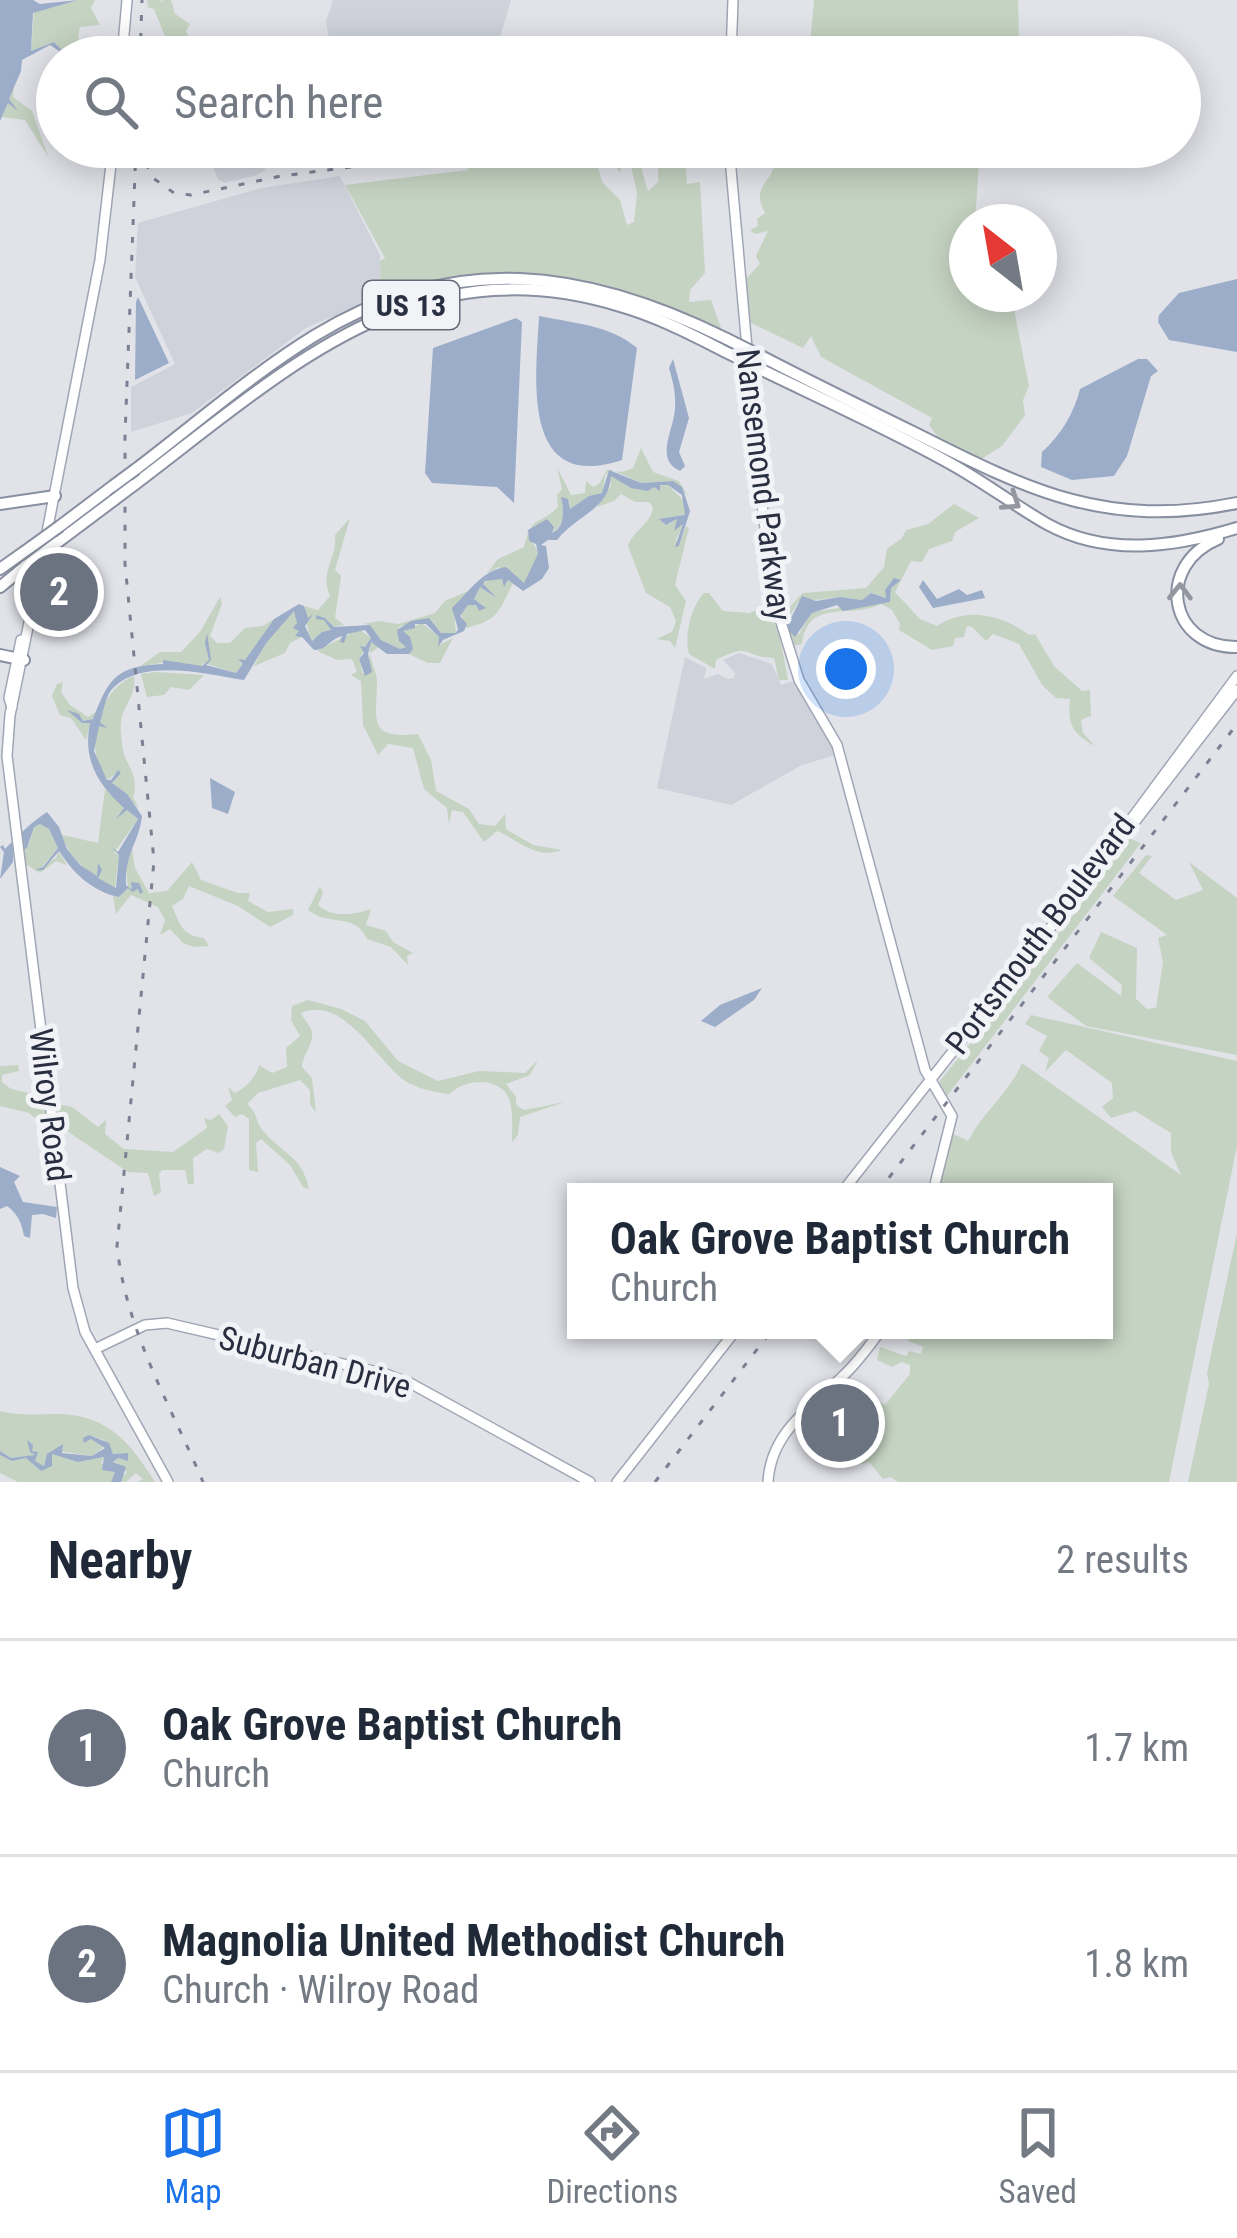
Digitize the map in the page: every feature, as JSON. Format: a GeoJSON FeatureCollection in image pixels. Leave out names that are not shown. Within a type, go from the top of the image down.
{"type":"FeatureCollection","features":[{"type":"Feature","properties":{"kind":"highway","name":"US 13"},"geometry":{"type":"LineString","coordinates":[[0,567],[315,335],[365,309],[430,288],[496,279],[568,282],[651,304],[727,339],[760,362],[1078,537],[1117,545],[1158,545],[1237,530]]}},
{"type":"Feature","properties":{"kind":"highway","name":"US 13"},"geometry":{"type":"LineString","coordinates":[[0,585],[319,346],[370,320],[445,297],[502,290],[581,296],[648,315],[1055,498],[1143,512],[1237,503]]}},
{"type":"Feature","properties":{"kind":"highway"},"geometry":{"type":"LineString","coordinates":[[0,508],[51,499]]}},
{"type":"Feature","properties":{"kind":"highway"},"geometry":{"type":"LineString","coordinates":[[1237,530],[1204,544],[1187,559],[1176,584],[1176,599],[1186,623],[1198,635],[1216,645],[1237,647]]}},
{"type":"Feature","properties":{"kind":"highway"},"geometry":{"type":"LineString","coordinates":[[0,657],[20,662]]}},
{"type":"Feature","properties":{"kind":"main road"},"geometry":{"type":"LineString","coordinates":[[124,36],[127,0]]}},
{"type":"Feature","properties":{"kind":"main road"},"geometry":{"type":"LineString","coordinates":[[732,36],[733,0]]}},
{"type":"Feature","properties":{"kind":"main road","name":"Wilroy Road"},"geometry":{"type":"LineString","coordinates":[[111,168],[100,260],[20,662],[8,698],[12,707],[7,756],[75,1301],[95,1349],[168,1482]]}},
{"type":"Feature","properties":{"kind":"main road","name":"Nansemond Parkway"},"geometry":{"type":"LineString","coordinates":[[730,168],[775,604],[799,680],[837,745],[923,1060],[952,1120],[935,1183]]}},
{"type":"Feature","properties":{"kind":"main road","name":"Portsmouth Boulevard"},"geometry":{"type":"LineString","coordinates":[[931,1082],[1237,676]]}},
{"type":"Feature","properties":{"kind":"main road","name":"Portsmouth Boulevard"},"geometry":{"type":"LineString","coordinates":[[853,1183],[1237,689]]}},
{"type":"Feature","properties":{"kind":"main road"},"geometry":{"type":"LineString","coordinates":[[1153,785],[1162,783],[1182,761]]}},
{"type":"Feature","properties":{"kind":"main road"},"geometry":{"type":"LineString","coordinates":[[923,1060],[936,1066],[954,1048]]}},
{"type":"Feature","properties":{"kind":"main road","name":"Suburban Drive"},"geometry":{"type":"LineString","coordinates":[[95,1349],[145,1325],[167,1323],[386,1374],[590,1482]]}},
{"type":"Feature","properties":{"kind":"main road"},"geometry":{"type":"LineString","coordinates":[[621,1482],[733,1339]]}},
{"type":"Feature","properties":{"kind":"main road"},"geometry":{"type":"LineString","coordinates":[[768,1482],[771,1458],[786,1430],[850,1370],[874,1339]]}},
{"type":"Feature","properties":{"kind":"shaded area"},"geometry":{"type":"Polygon","coordinates":[[[333,0],[511,0],[500,36],[328,36],[326,21],[333,0]]]}},
{"type":"Feature","properties":{"kind":"shaded area"},"geometry":{"type":"Polygon","coordinates":[[[214,168],[265,168],[257,175],[224,183],[214,168]]]}},
{"type":"Feature","properties":{"kind":"shaded area"},"geometry":{"type":"Polygon","coordinates":[[[340,176],[380,255],[381,296],[306,328],[192,413],[131,432],[131,387],[175,364],[135,277],[138,223],[261,188],[340,176]]]}},
{"type":"Feature","properties":{"kind":"shaded area"},"geometry":{"type":"Polygon","coordinates":[[[739,653],[772,664],[781,685],[796,680],[832,741],[835,755],[802,765],[731,805],[657,788],[685,657],[706,668],[704,679],[718,674],[728,679],[735,673],[723,660],[739,653]]]}},
{"type":"Feature","properties":{"kind":"green space"},"geometry":{"type":"Polygon","coordinates":[[[95,0],[91,8],[100,25],[80,27],[78,36],[36,36],[36,49],[31,51],[34,12],[95,0]]]}},
{"type":"Feature","properties":{"kind":"green space"},"geometry":{"type":"Polygon","coordinates":[[[147,0],[163,4],[162,0],[171,0],[175,14],[190,24],[188,36],[165,36],[154,9],[147,0]]]}},
{"type":"Feature","properties":{"kind":"green space"},"geometry":{"type":"Polygon","coordinates":[[[814,0],[1018,0],[1019,36],[811,36],[814,0]]]}},
{"type":"Feature","properties":{"kind":"green space"},"geometry":{"type":"Polygon","coordinates":[[[14,86],[13,97],[32,111],[36,137],[25,120],[2,117],[14,86]]]}},
{"type":"Feature","properties":{"kind":"green space"},"geometry":{"type":"Polygon","coordinates":[[[598,168],[602,182],[620,200],[627,225],[634,222],[637,193],[631,168],[641,168],[648,191],[658,182],[658,168],[686,168],[687,184],[700,182],[705,273],[690,290],[689,302],[711,300],[722,331],[638,296],[555,277],[471,277],[381,296],[380,261],[385,258],[345,185],[467,170],[598,168]]]}},
{"type":"Feature","properties":{"kind":"green space"},"geometry":{"type":"Polygon","coordinates":[[[773,168],[979,168],[976,204],[949,204],[949,312],[1015,312],[1029,386],[1023,400],[1025,415],[1002,446],[980,460],[940,440],[929,425],[932,418],[821,357],[811,336],[803,348],[745,320],[742,283],[760,264],[756,256],[768,231],[755,234],[750,230],[765,213],[760,193],[773,168]]]}},
{"type":"Feature","properties":{"kind":"green space"},"geometry":{"type":"Polygon","coordinates":[[[641,448],[653,472],[679,481],[688,496],[673,481],[641,483],[614,471],[633,468],[641,448]]]}},
{"type":"Feature","properties":{"kind":"green space"},"geometry":{"type":"Polygon","coordinates":[[[557,467],[571,495],[585,493],[586,481],[593,487],[607,470],[611,471],[605,475],[603,493],[570,509],[569,502],[561,499],[562,519],[556,531],[552,533],[547,519],[530,530],[558,507],[562,489],[557,467]]]}},
{"type":"Feature","properties":{"kind":"green space"},"geometry":{"type":"Polygon","coordinates":[[[611,476],[628,483],[668,485],[684,501],[685,515],[669,519],[669,524],[677,519],[683,525],[676,540],[679,546],[686,526],[689,528],[675,585],[686,601],[675,648],[670,641],[656,639],[672,632],[676,621],[670,607],[646,593],[628,546],[653,507],[621,494],[597,507],[611,486],[611,476]]]}},
{"type":"Feature","properties":{"kind":"green space"},"geometry":{"type":"Polygon","coordinates":[[[954,504],[979,518],[955,532],[952,541],[929,549],[922,562],[911,561],[895,592],[920,619],[937,626],[972,615],[1035,634],[1054,666],[1082,691],[1090,690],[1091,716],[1081,720],[1083,733],[1095,746],[1072,726],[1070,699],[1056,698],[1042,685],[1019,644],[993,634],[986,641],[972,627],[967,626],[964,637],[955,638],[953,646],[932,650],[899,630],[892,610],[881,604],[821,615],[806,629],[802,644],[793,646],[789,632],[799,634],[812,612],[890,602],[891,588],[900,580],[888,588],[887,598],[871,593],[862,600],[840,597],[798,602],[786,622],[784,613],[803,593],[866,588],[884,567],[887,549],[906,530],[928,524],[954,504]]]}},
{"type":"Feature","properties":{"kind":"green space"},"geometry":{"type":"Polygon","coordinates":[[[350,518],[335,570],[341,576],[335,618],[344,625],[333,627],[325,618],[331,630],[310,641],[304,606],[318,610],[330,596],[327,579],[335,535],[350,518]]]}},
{"type":"Feature","properties":{"kind":"green space"},"geometry":{"type":"Polygon","coordinates":[[[528,534],[539,554],[524,583],[499,567],[487,573],[498,559],[524,547],[528,534]]]}},
{"type":"Feature","properties":{"kind":"green space"},"geometry":{"type":"Polygon","coordinates":[[[491,578],[513,583],[496,614],[466,628],[461,614],[469,604],[479,611],[483,605],[473,599],[480,587],[497,598],[482,584],[491,578]]]}},
{"type":"Feature","properties":{"kind":"green space"},"geometry":{"type":"Polygon","coordinates":[[[468,591],[454,611],[456,633],[441,633],[429,618],[399,627],[406,647],[400,649],[363,624],[398,624],[435,613],[445,601],[468,591]]]}},
{"type":"Feature","properties":{"kind":"green space"},"geometry":{"type":"Polygon","coordinates":[[[704,593],[723,611],[749,613],[768,606],[788,680],[779,680],[774,658],[736,652],[716,660],[715,669],[689,654],[690,622],[704,593]]]}},
{"type":"Feature","properties":{"kind":"green space"},"geometry":{"type":"Polygon","coordinates":[[[220,597],[222,604],[210,636],[217,643],[230,643],[245,628],[274,619],[245,660],[239,660],[243,665],[236,673],[204,663],[200,667],[165,662],[139,667],[160,652],[181,652],[200,632],[220,597]]]}},
{"type":"Feature","properties":{"kind":"green space"},"geometry":{"type":"Polygon","coordinates":[[[296,611],[302,637],[290,643],[285,653],[254,666],[277,628],[296,611]]]}},
{"type":"Feature","properties":{"kind":"green space"},"geometry":{"type":"Polygon","coordinates":[[[422,623],[439,637],[439,645],[453,638],[440,663],[409,654],[413,649],[403,631],[422,623]]]}},
{"type":"Feature","properties":{"kind":"green space"},"geometry":{"type":"Polygon","coordinates":[[[359,629],[371,638],[359,659],[363,674],[369,668],[370,642],[379,647],[370,653],[377,678],[378,724],[390,734],[418,734],[431,760],[436,791],[469,809],[479,824],[495,826],[505,814],[506,829],[533,845],[562,850],[536,851],[497,831],[484,842],[463,812],[452,810],[449,824],[447,808],[424,789],[413,748],[388,744],[378,755],[363,725],[361,681],[351,675],[357,672],[352,659],[337,660],[317,651],[359,629]]]}},
{"type":"Feature","properties":{"kind":"green space"},"geometry":{"type":"Polygon","coordinates":[[[141,674],[204,675],[189,690],[171,687],[164,695],[147,697],[141,674]]]}},
{"type":"Feature","properties":{"kind":"green space"},"geometry":{"type":"Polygon","coordinates":[[[134,676],[121,730],[139,809],[112,783],[121,773],[108,780],[100,768],[95,738],[111,694],[134,676]]]}},
{"type":"Feature","properties":{"kind":"green space"},"geometry":{"type":"Polygon","coordinates":[[[63,682],[61,692],[70,705],[88,717],[96,712],[93,719],[83,721],[73,714],[82,723],[90,723],[86,740],[71,718],[60,715],[52,696],[63,682]]]}},
{"type":"Feature","properties":{"kind":"green space"},"geometry":{"type":"Polygon","coordinates":[[[105,789],[124,807],[122,811],[138,819],[114,853],[119,855],[115,888],[77,861],[62,835],[98,843],[105,789]]]}},
{"type":"Feature","properties":{"kind":"green space"},"geometry":{"type":"Polygon","coordinates":[[[40,824],[49,829],[58,848],[40,869],[58,851],[67,865],[56,861],[40,873],[27,865],[22,850],[40,824]]]}},
{"type":"Feature","properties":{"kind":"green space"},"geometry":{"type":"Polygon","coordinates":[[[1129,838],[1141,843],[947,1096],[939,1082],[1129,838]]]}},
{"type":"Feature","properties":{"kind":"green space"},"geometry":{"type":"Polygon","coordinates":[[[131,843],[135,868],[149,893],[167,891],[192,862],[201,880],[250,893],[248,901],[268,912],[293,909],[293,915],[270,927],[238,906],[189,886],[183,899],[172,906],[183,928],[204,938],[209,946],[183,943],[170,929],[160,935],[165,920],[158,907],[131,895],[116,914],[113,896],[119,897],[128,888],[131,843]]]}},
{"type":"Feature","properties":{"kind":"green space"},"geometry":{"type":"Polygon","coordinates":[[[1146,855],[1152,856],[1139,873],[1176,900],[1203,890],[1189,862],[1237,898],[1237,1055],[1086,1026],[1047,997],[1077,963],[1121,996],[1122,985],[1089,958],[1101,932],[1137,948],[1136,999],[1147,1009],[1156,1008],[1163,962],[1158,938],[1167,935],[1113,896],[1146,855]]]}},
{"type":"Feature","properties":{"kind":"green space"},"geometry":{"type":"Polygon","coordinates":[[[320,886],[323,893],[318,905],[330,912],[371,909],[366,925],[386,931],[393,942],[413,953],[407,956],[408,965],[391,947],[367,939],[356,925],[308,910],[320,886]]]}},
{"type":"Feature","properties":{"kind":"green space"},"geometry":{"type":"Polygon","coordinates":[[[308,1000],[365,1021],[398,1061],[438,1081],[479,1071],[525,1073],[538,1060],[530,1075],[506,1084],[516,1105],[524,1110],[565,1102],[520,1117],[512,1142],[510,1101],[499,1087],[473,1083],[450,1094],[415,1086],[345,1021],[317,1010],[301,1013],[312,1032],[302,1067],[312,1078],[316,1113],[310,1090],[300,1080],[258,1093],[247,1104],[268,1137],[301,1168],[309,1189],[261,1139],[256,1143],[258,1172],[249,1170],[249,1119],[242,1114],[235,1117],[225,1106],[232,1100],[228,1087],[235,1093],[243,1088],[259,1065],[272,1073],[287,1067],[286,1048],[300,1036],[291,1020],[292,1006],[308,1000]]]}},
{"type":"Feature","properties":{"kind":"green space"},"geometry":{"type":"Polygon","coordinates":[[[1031,1015],[1237,1061],[1237,1146],[1169,1482],[898,1482],[883,1479],[869,1462],[855,1459],[854,1452],[863,1455],[867,1450],[858,1436],[876,1410],[861,1396],[865,1392],[885,1405],[910,1374],[910,1365],[902,1362],[892,1367],[877,1360],[880,1347],[906,1356],[909,1351],[921,1354],[923,1347],[909,1339],[1113,1339],[1113,1183],[939,1183],[951,1133],[968,1141],[1022,1063],[1181,1175],[1171,1152],[1171,1133],[1135,1111],[1111,1118],[1102,1107],[1113,1098],[1112,1083],[1066,1050],[1045,1072],[1049,1058],[1039,1051],[1047,1036],[1025,1024],[1031,1015]]]}},
{"type":"Feature","properties":{"kind":"green space"},"geometry":{"type":"Polygon","coordinates":[[[18,1065],[19,1071],[2,1075],[2,1082],[11,1089],[42,1096],[49,1114],[44,1125],[29,1113],[0,1106],[0,1066],[18,1065]]]}},
{"type":"Feature","properties":{"kind":"green space"},"geometry":{"type":"Polygon","coordinates":[[[63,1105],[98,1127],[106,1120],[105,1134],[124,1149],[173,1152],[207,1128],[204,1118],[211,1120],[219,1114],[228,1126],[224,1149],[219,1153],[207,1149],[193,1158],[194,1184],[188,1184],[185,1170],[162,1170],[161,1192],[154,1196],[148,1173],[128,1172],[58,1125],[56,1106],[63,1105]]]}},
{"type":"Feature","properties":{"kind":"green space"},"geometry":{"type":"Polygon","coordinates":[[[1237,1233],[1237,1482],[1188,1482],[1209,1384],[1207,1373],[1237,1233]]]}},
{"type":"Feature","properties":{"kind":"green space"},"geometry":{"type":"Polygon","coordinates":[[[0,1411],[91,1419],[127,1443],[155,1482],[137,1482],[143,1479],[136,1473],[126,1482],[119,1481],[127,1472],[116,1462],[111,1464],[118,1458],[128,1461],[128,1453],[113,1454],[104,1440],[92,1436],[85,1443],[91,1439],[104,1447],[92,1456],[58,1451],[46,1458],[44,1466],[35,1461],[38,1452],[31,1447],[30,1450],[35,1456],[11,1458],[0,1451],[0,1411]]]}},
{"type":"Feature","properties":{"kind":"green space"},"geometry":{"type":"Polygon","coordinates":[[[52,1454],[79,1462],[104,1457],[101,1463],[116,1472],[111,1482],[18,1482],[0,1473],[0,1455],[12,1461],[26,1458],[41,1471],[52,1454]]]}},
{"type":"Feature","properties":{"kind":"water"},"geometry":{"type":"Polygon","coordinates":[[[0,0],[40,4],[78,0],[33,13],[31,51],[36,52],[22,60],[9,99],[18,111],[8,103],[0,121],[0,0]]]}},
{"type":"Feature","properties":{"kind":"water"},"geometry":{"type":"Polygon","coordinates":[[[1237,279],[1237,352],[1169,340],[1159,315],[1179,293],[1237,279]]]}},
{"type":"Feature","properties":{"kind":"water"},"geometry":{"type":"Polygon","coordinates":[[[138,297],[169,363],[135,380],[136,302],[138,297]]]}},
{"type":"Feature","properties":{"kind":"water"},"geometry":{"type":"Polygon","coordinates":[[[539,316],[603,330],[637,348],[622,460],[589,466],[566,460],[550,445],[537,397],[539,316]]]}},
{"type":"Feature","properties":{"kind":"water"},"geometry":{"type":"Polygon","coordinates":[[[516,318],[522,322],[514,503],[497,487],[432,483],[425,473],[433,348],[516,318]]]}},
{"type":"Feature","properties":{"kind":"water"},"geometry":{"type":"Polygon","coordinates":[[[673,359],[689,418],[679,452],[685,466],[680,471],[672,466],[667,452],[675,408],[669,368],[673,359]]]}},
{"type":"Feature","properties":{"kind":"water"},"geometry":{"type":"Polygon","coordinates":[[[1138,359],[1147,359],[1158,371],[1151,376],[1127,456],[1114,476],[1072,480],[1041,467],[1042,452],[1066,423],[1080,389],[1138,359]]]}},
{"type":"Feature","properties":{"kind":"water"},"geometry":{"type":"Polygon","coordinates":[[[609,470],[641,483],[673,481],[682,487],[690,511],[679,546],[675,547],[683,524],[674,531],[677,519],[666,525],[659,519],[685,515],[682,495],[668,485],[660,485],[660,491],[631,488],[611,476],[599,504],[557,540],[541,545],[546,546],[549,568],[542,579],[523,591],[508,580],[504,587],[502,579],[485,581],[497,598],[480,587],[474,599],[486,608],[479,611],[476,605],[468,605],[460,616],[467,624],[464,631],[438,647],[439,637],[426,624],[415,624],[403,631],[410,637],[413,649],[409,654],[387,654],[371,642],[372,672],[365,676],[360,646],[365,647],[371,638],[365,630],[347,634],[344,643],[342,636],[314,650],[295,636],[299,631],[293,628],[297,623],[294,611],[267,642],[244,680],[176,670],[127,678],[109,694],[100,722],[107,728],[99,726],[94,751],[107,780],[118,770],[121,773],[112,783],[127,794],[142,816],[126,885],[132,890],[131,882],[139,883],[143,892],[132,892],[128,888],[119,897],[101,891],[77,874],[59,851],[43,870],[35,870],[58,848],[49,829],[40,824],[34,827],[27,848],[13,854],[13,862],[0,879],[4,852],[0,847],[5,849],[47,812],[80,865],[97,876],[98,863],[102,870],[98,878],[116,888],[119,855],[112,848],[118,852],[138,819],[127,810],[116,819],[124,808],[95,772],[89,750],[90,723],[82,723],[67,710],[83,721],[93,719],[117,676],[163,664],[163,660],[202,666],[209,660],[207,633],[211,660],[206,665],[236,673],[243,664],[238,659],[245,660],[274,619],[299,604],[308,618],[313,614],[305,626],[312,641],[331,630],[316,615],[325,618],[334,627],[370,625],[381,640],[400,649],[406,647],[397,630],[411,621],[429,618],[441,633],[456,633],[452,608],[497,569],[506,567],[524,583],[538,554],[528,530],[547,519],[554,527],[552,533],[556,531],[562,518],[561,497],[568,499],[570,509],[602,493],[609,470]]]}},
{"type":"Feature","properties":{"kind":"water"},"geometry":{"type":"Polygon","coordinates":[[[894,578],[901,580],[891,588],[890,602],[843,611],[837,605],[812,613],[795,637],[786,628],[802,596],[816,601],[862,600],[871,593],[886,598],[885,590],[894,578]]]}},
{"type":"Feature","properties":{"kind":"water"},"geometry":{"type":"Polygon","coordinates":[[[923,580],[937,599],[959,589],[967,595],[982,590],[985,598],[933,608],[919,587],[923,580]]]}},
{"type":"Feature","properties":{"kind":"water"},"geometry":{"type":"Polygon","coordinates":[[[210,778],[235,792],[228,814],[212,808],[210,778]]]}},
{"type":"Feature","properties":{"kind":"water"},"geometry":{"type":"Polygon","coordinates":[[[762,988],[754,1000],[715,1027],[701,1021],[720,1005],[762,988]]]}},
{"type":"Feature","properties":{"kind":"water"},"geometry":{"type":"Polygon","coordinates":[[[0,1167],[20,1176],[14,1182],[23,1202],[57,1207],[56,1218],[32,1215],[30,1238],[24,1236],[11,1209],[0,1209],[0,1167]]]}},
{"type":"Feature","properties":{"kind":"water"},"geometry":{"type":"Polygon","coordinates":[[[89,1435],[109,1443],[113,1454],[128,1453],[128,1461],[118,1458],[113,1462],[126,1467],[121,1482],[111,1482],[115,1472],[102,1470],[104,1457],[78,1462],[52,1454],[52,1466],[41,1471],[26,1458],[12,1461],[0,1455],[0,1451],[11,1458],[35,1455],[30,1452],[27,1440],[32,1451],[38,1452],[35,1461],[44,1466],[47,1454],[63,1444],[62,1453],[92,1456],[105,1448],[91,1439],[84,1443],[89,1435]]]}},
{"type":"Feature","properties":{"kind":"railway"},"geometry":{"type":"LineString","coordinates":[[141,36],[142,0]]}},
{"type":"Feature","properties":{"kind":"railway"},"geometry":{"type":"LineString","coordinates":[[135,168],[125,564],[154,861],[117,1246],[139,1337],[203,1482]]}},
{"type":"Feature","properties":{"kind":"railway"},"geometry":{"type":"LineString","coordinates":[[148,168],[153,178],[174,193],[191,195],[344,168]]}},
{"type":"Feature","properties":{"kind":"railway"},"geometry":{"type":"LineString","coordinates":[[885,1183],[1237,724]]}},
{"type":"Feature","properties":{"kind":"railway"},"geometry":{"type":"LineString","coordinates":[[655,1482],[765,1339]]}},
{"type":"Feature","properties":{"kind":"place","name":"Magnolia United Methodist Church"},"geometry":{"type":"Point","coordinates":[59,592]}},
{"type":"Feature","properties":{"kind":"place","name":"Oak Grove Baptist Church"},"geometry":{"type":"Point","coordinates":[840,1423]}}]}
